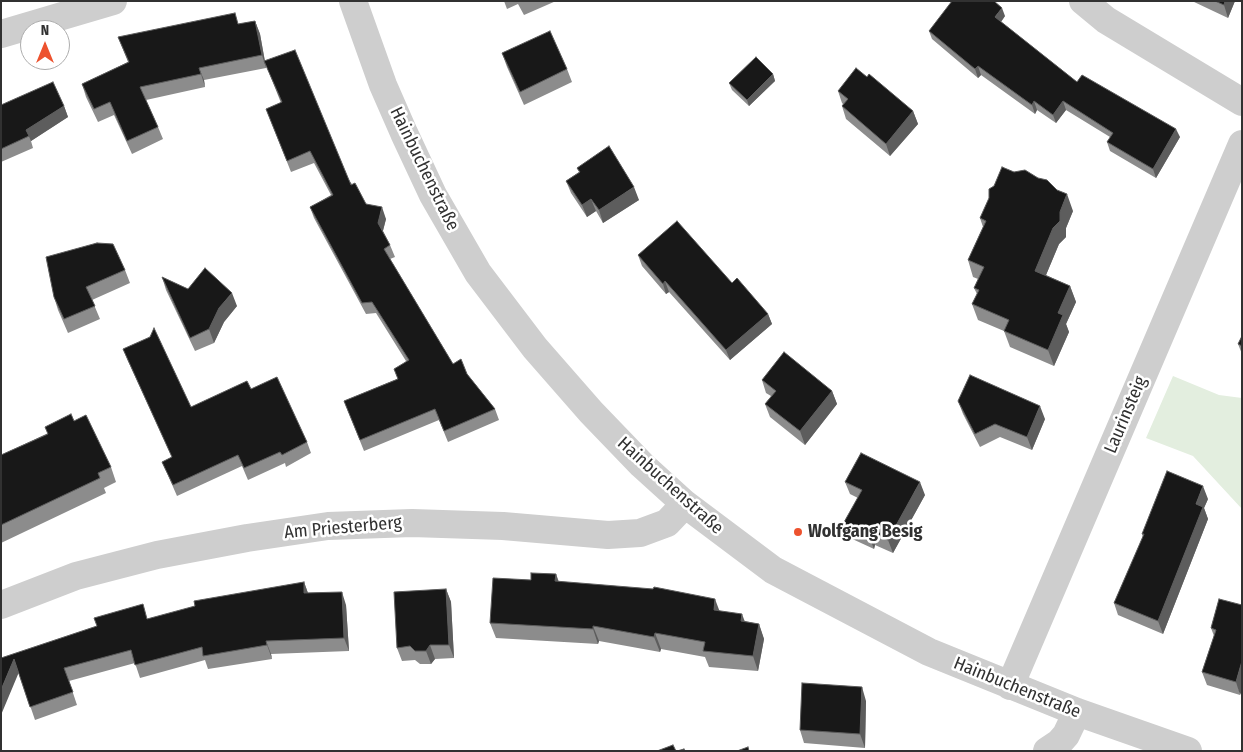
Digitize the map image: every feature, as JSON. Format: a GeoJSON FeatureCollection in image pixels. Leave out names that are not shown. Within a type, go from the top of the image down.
{"type":"FeatureCollection","features":[{"type":"Feature","properties":{"kind":"street"},"geometry":{"type":"LineString","coordinates":[[1,34],[113,1]]}},
{"type":"Feature","properties":{"kind":"street","name":"Hainbuchenstraße"},"geometry":{"type":"LineString","coordinates":[[353,1],[383,85],[408,142],[433,196],[478,274],[535,348],[591,412],[642,465],[685,504],[773,570],[929,652],[1077,712],[1188,751]]}},
{"type":"Feature","properties":{"kind":"street"},"geometry":{"type":"LineString","coordinates":[[1084,1],[1106,20],[1242,102]]}},
{"type":"Feature","properties":{"kind":"street","name":"Laurinsteig"},"geometry":{"type":"LineString","coordinates":[[1010,686],[1242,144]]}},
{"type":"Feature","properties":{"kind":"street","name":"Am Priesterberg"},"geometry":{"type":"LineString","coordinates":[[1,605],[76,576],[157,554],[328,526],[412,523],[503,526],[608,535],[640,532],[667,523],[685,504]]}},
{"type":"Feature","properties":{"kind":"street"},"geometry":{"type":"LineString","coordinates":[[1047,751],[1058,744],[1066,735],[1077,712]]}},
{"type":"Feature","properties":{"kind":"green space"},"geometry":{"type":"Polygon","coordinates":[[[1173,376],[1219,395],[1242,398],[1242,509],[1193,456],[1146,438],[1173,376]]]}},
{"type":"Feature","properties":{"kind":"building"},"geometry":{"type":"Polygon","coordinates":[[[952,1],[994,1],[1002,8],[995,17],[1077,82],[1082,75],[1176,129],[1153,169],[1107,142],[1113,133],[1063,101],[1053,115],[1034,101],[1032,105],[978,66],[975,69],[929,31],[952,1]]]}},
{"type":"Feature","properties":{"kind":"building"},"geometry":{"type":"Polygon","coordinates":[[[1215,1],[1225,1],[1224,5],[1215,1]]]}},
{"type":"Feature","properties":{"kind":"building"},"geometry":{"type":"Polygon","coordinates":[[[235,13],[238,24],[255,21],[262,55],[199,68],[201,74],[140,87],[158,127],[127,141],[110,102],[94,109],[82,84],[129,62],[118,37],[235,13]]]}},
{"type":"Feature","properties":{"kind":"building"},"geometry":{"type":"Polygon","coordinates":[[[550,31],[567,69],[520,92],[502,53],[550,31]]]}},
{"type":"Feature","properties":{"kind":"building"},"geometry":{"type":"Polygon","coordinates":[[[295,50],[351,185],[355,183],[366,204],[382,207],[378,223],[390,245],[384,249],[453,364],[461,359],[467,374],[495,409],[444,431],[435,409],[360,440],[344,401],[398,379],[394,369],[409,360],[372,302],[362,303],[310,207],[333,195],[310,151],[287,161],[266,109],[282,102],[264,61],[295,50]]]}},
{"type":"Feature","properties":{"kind":"building"},"geometry":{"type":"Polygon","coordinates":[[[756,57],[773,74],[747,100],[729,83],[756,57]]]}},
{"type":"Feature","properties":{"kind":"building"},"geometry":{"type":"Polygon","coordinates":[[[856,68],[867,77],[869,74],[913,111],[886,144],[842,106],[848,99],[838,91],[856,68]]]}},
{"type":"Feature","properties":{"kind":"building"},"geometry":{"type":"Polygon","coordinates":[[[53,82],[64,106],[26,130],[29,136],[1,149],[1,105],[53,82]]]}},
{"type":"Feature","properties":{"kind":"building"},"geometry":{"type":"Polygon","coordinates":[[[609,146],[634,187],[599,210],[591,199],[582,205],[566,181],[580,172],[577,168],[609,146]]]}},
{"type":"Feature","properties":{"kind":"building"},"geometry":{"type":"Polygon","coordinates":[[[1002,167],[1014,172],[1025,170],[1038,178],[1047,180],[1057,190],[1067,194],[1060,212],[1060,221],[1053,228],[1035,271],[1070,286],[1058,313],[1063,315],[1048,350],[1004,331],[1009,320],[972,304],[979,290],[974,288],[984,267],[968,260],[986,221],[980,218],[989,198],[989,189],[994,186],[1002,167]]]}},
{"type":"Feature","properties":{"kind":"building"},"geometry":{"type":"Polygon","coordinates":[[[677,221],[732,283],[737,278],[768,314],[726,350],[665,281],[663,284],[638,255],[677,221]]]}},
{"type":"Feature","properties":{"kind":"building"},"geometry":{"type":"Polygon","coordinates":[[[97,243],[113,244],[125,270],[86,287],[95,306],[64,319],[54,297],[46,257],[97,243]]]}},
{"type":"Feature","properties":{"kind":"building"},"geometry":{"type":"Polygon","coordinates":[[[205,268],[232,293],[219,308],[209,329],[190,338],[162,277],[188,289],[205,268]]]}},
{"type":"Feature","properties":{"kind":"building"},"geometry":{"type":"Polygon","coordinates":[[[154,328],[191,407],[247,381],[251,389],[277,377],[307,442],[282,455],[280,452],[244,468],[238,455],[173,485],[162,462],[172,457],[123,349],[150,337],[154,328]]]}},
{"type":"Feature","properties":{"kind":"building"},"geometry":{"type":"Polygon","coordinates":[[[1242,336],[1242,346],[1238,344],[1242,336]]]}},
{"type":"Feature","properties":{"kind":"building"},"geometry":{"type":"Polygon","coordinates":[[[784,352],[832,391],[800,431],[765,404],[776,391],[762,380],[784,352]]]}},
{"type":"Feature","properties":{"kind":"building"},"geometry":{"type":"Polygon","coordinates":[[[970,375],[1040,406],[1027,437],[995,424],[975,434],[958,401],[970,375]]]}},
{"type":"Feature","properties":{"kind":"building"},"geometry":{"type":"Polygon","coordinates":[[[71,414],[74,421],[86,415],[111,467],[98,473],[100,478],[1,525],[1,455],[48,434],[45,427],[71,414]]]}},
{"type":"Feature","properties":{"kind":"building"},"geometry":{"type":"Polygon","coordinates":[[[861,453],[920,482],[888,540],[871,532],[869,536],[843,524],[862,490],[845,482],[861,453]]]}},
{"type":"Feature","properties":{"kind":"building"},"geometry":{"type":"Polygon","coordinates":[[[1167,471],[1203,486],[1196,504],[1203,507],[1158,621],[1114,603],[1144,534],[1142,534],[1167,471]]]}},
{"type":"Feature","properties":{"kind":"building"},"geometry":{"type":"Polygon","coordinates":[[[531,573],[556,574],[555,581],[653,589],[654,587],[715,599],[714,610],[742,614],[741,621],[759,624],[753,656],[703,651],[705,642],[655,633],[654,637],[593,626],[593,629],[490,623],[493,578],[531,580],[531,573]]]}},
{"type":"Feature","properties":{"kind":"building"},"geometry":{"type":"Polygon","coordinates":[[[304,582],[304,593],[342,592],[344,638],[266,641],[267,645],[203,656],[202,647],[135,665],[131,650],[64,668],[73,692],[30,707],[14,659],[1,690],[1,658],[97,626],[94,618],[143,604],[147,619],[195,606],[194,601],[304,582]]]}},
{"type":"Feature","properties":{"kind":"building"},"geometry":{"type":"Polygon","coordinates":[[[446,589],[449,645],[430,645],[426,651],[415,651],[410,646],[397,648],[394,592],[446,589]]]}},
{"type":"Feature","properties":{"kind":"building"},"geometry":{"type":"Polygon","coordinates":[[[1219,599],[1242,605],[1242,661],[1236,682],[1202,672],[1216,630],[1211,628],[1219,599]]]}},
{"type":"Feature","properties":{"kind":"building"},"geometry":{"type":"Polygon","coordinates":[[[802,683],[862,687],[860,734],[800,730],[802,683]]]}},
{"type":"Feature","properties":{"kind":"building"},"geometry":{"type":"Polygon","coordinates":[[[673,745],[676,751],[657,751],[673,745]]]}},
{"type":"Feature","properties":{"kind":"building"},"geometry":{"type":"Polygon","coordinates":[[[748,747],[749,751],[737,751],[748,747]]]}},
{"type":"Feature","properties":{"kind":"place","name":"Wolfgang Besig"},"geometry":{"type":"Point","coordinates":[798,532]}}]}
